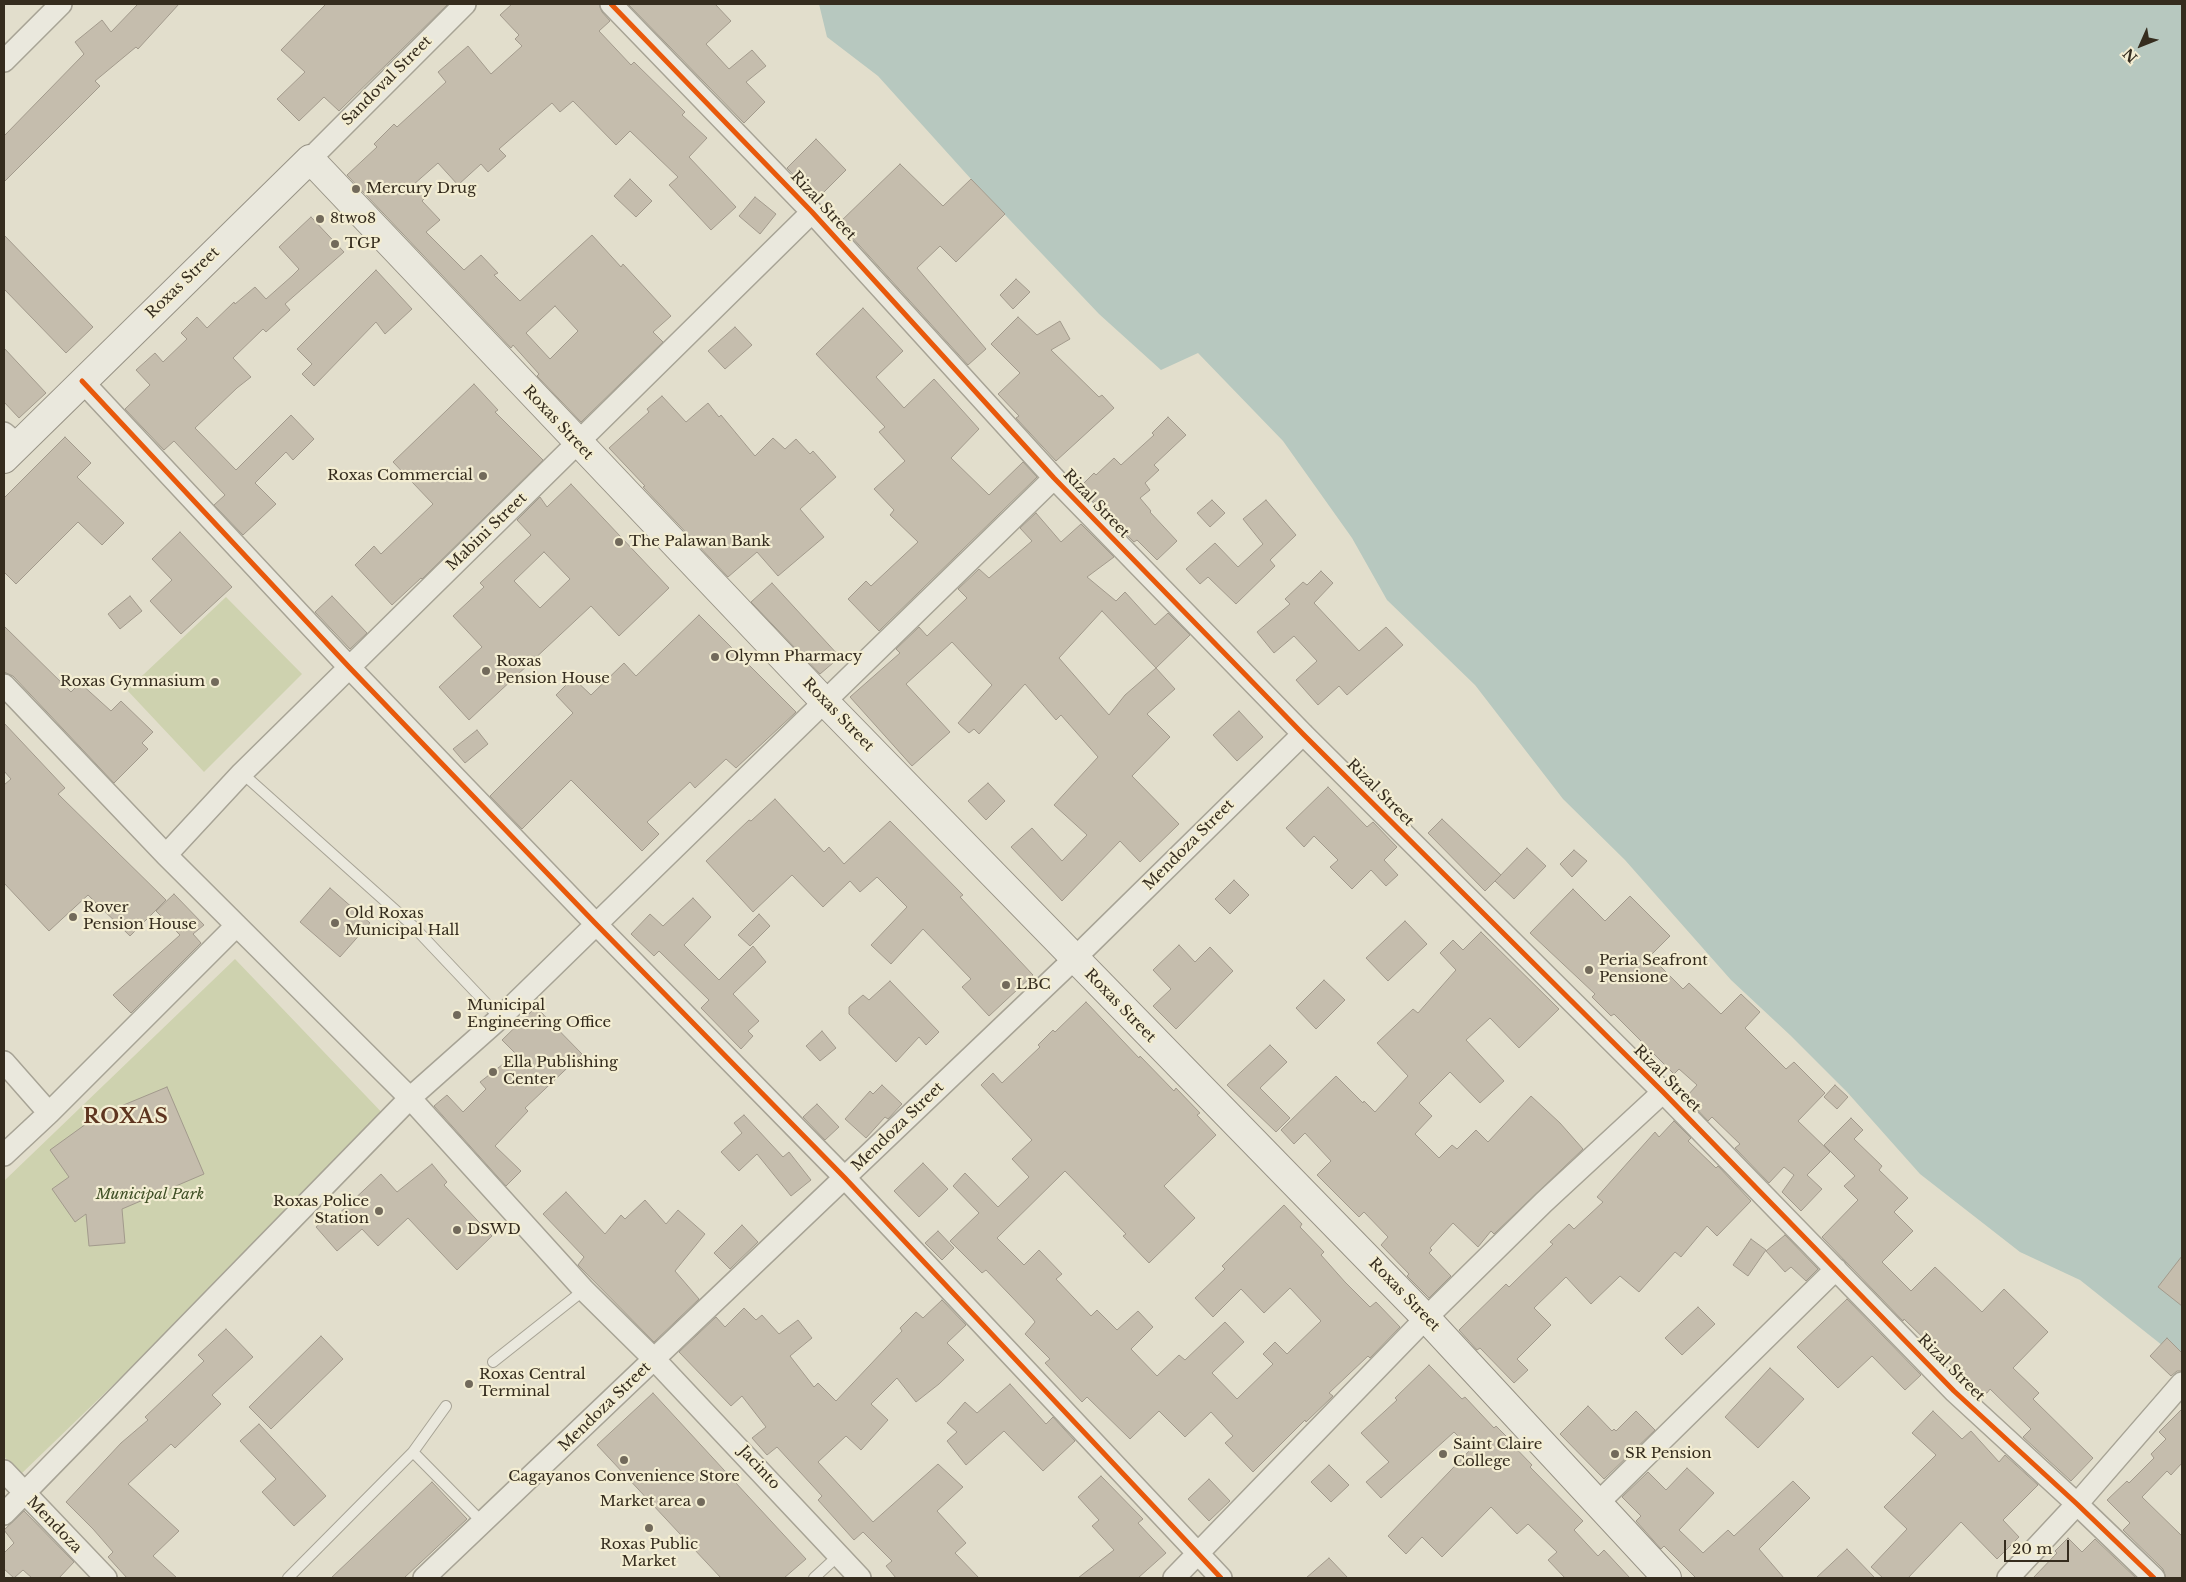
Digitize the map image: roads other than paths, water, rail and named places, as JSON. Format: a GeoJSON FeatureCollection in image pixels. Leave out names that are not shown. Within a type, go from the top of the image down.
{"type":"FeatureCollection","features":[{"type":"Feature","properties":{"kind":"main road","name":"Roxas Street"},"geometry":{"type":"LineString","coordinates":[[9,446],[82,381],[310,159],[825,702],[1426,1318],[1667,1578]]}},
{"type":"Feature","properties":{"kind":"street"},"geometry":{"type":"LineString","coordinates":[[4,61],[61,4]]}},
{"type":"Feature","properties":{"kind":"street","name":"Sandoval Street"},"geometry":{"type":"LineString","coordinates":[[310,159],[465,4]]}},
{"type":"Feature","properties":{"kind":"street","name":"Rizal Street"},"geometry":{"type":"LineString","coordinates":[[610,4],[812,212],[1054,478],[1302,734],[1663,1092],[1954,1391],[2154,1578]]}},
{"type":"Feature","properties":{"kind":"street","name":"Mabini Street"},"geometry":{"type":"LineString","coordinates":[[166,856],[242,774],[349,667],[812,212]]}},
{"type":"Feature","properties":{"kind":"street"},"geometry":{"type":"LineString","coordinates":[[82,381],[349,667],[595,923],[845,1178],[1197,1556],[1220,1578]]}},
{"type":"Feature","properties":{"kind":"street"},"geometry":{"type":"LineString","coordinates":[[4,1514],[410,1098],[500,1018],[595,923],[1054,478]]}},
{"type":"Feature","properties":{"kind":"street","name":"Jacinto"},"geometry":{"type":"LineString","coordinates":[[4,685],[166,856],[410,1098],[584,1290],[656,1360],[840,1554],[860,1578]]}},
{"type":"Feature","properties":{"kind":"street","name":"Mendoza Street"},"geometry":{"type":"LineString","coordinates":[[424,1578],[656,1360],[1074,958],[1302,734]]}},
{"type":"Feature","properties":{"kind":"street"},"geometry":{"type":"LineString","coordinates":[[4,1155],[49,1113],[236,926]]}},
{"type":"Feature","properties":{"kind":"street"},"geometry":{"type":"LineString","coordinates":[[4,1062],[49,1113]]}},
{"type":"Feature","properties":{"kind":"street"},"geometry":{"type":"LineString","coordinates":[[1174,1578],[1426,1318],[1544,1202],[1663,1092]]}},
{"type":"Feature","properties":{"kind":"street"},"geometry":{"type":"LineString","coordinates":[[1598,1503],[1836,1269]]}},
{"type":"Feature","properties":{"kind":"street"},"geometry":{"type":"LineString","coordinates":[[2008,1578],[2077,1504],[2182,1383]]}},
{"type":"Feature","properties":{"kind":"street","name":"Mendoza"},"geometry":{"type":"LineString","coordinates":[[4,1471],[106,1578]]}},
{"type":"Feature","properties":{"kind":"lane"},"geometry":{"type":"LineString","coordinates":[[242,774],[413,926],[500,1018]]}},
{"type":"Feature","properties":{"kind":"lane"},"geometry":{"type":"LineString","coordinates":[[493,1362],[584,1290]]}},
{"type":"Feature","properties":{"kind":"lane"},"geometry":{"type":"LineString","coordinates":[[288,1578],[413,1452],[446,1406]]}},
{"type":"Feature","properties":{"kind":"lane"},"geometry":{"type":"LineString","coordinates":[[413,1452],[484,1523]]}},
{"type":"Feature","properties":{"kind":"lane"},"geometry":{"type":"LineString","coordinates":[[814,1578],[840,1554]]}},
{"type":"Feature","properties":{"kind":"place","name":"Mercury Drug"},"geometry":{"type":"Point","coordinates":[356,189]}},
{"type":"Feature","properties":{"kind":"place","name":"8two8"},"geometry":{"type":"Point","coordinates":[320,219]}},
{"type":"Feature","properties":{"kind":"place","name":"TGP"},"geometry":{"type":"Point","coordinates":[335,244]}},
{"type":"Feature","properties":{"kind":"place","name":"Roxas Commercial"},"geometry":{"type":"Point","coordinates":[483,476]}},
{"type":"Feature","properties":{"kind":"place","name":"The Palawan Bank"},"geometry":{"type":"Point","coordinates":[619,542]}},
{"type":"Feature","properties":{"kind":"place","name":"Olymn Pharmacy"},"geometry":{"type":"Point","coordinates":[715,657]}},
{"type":"Feature","properties":{"kind":"place","name":"Roxas Pension House"},"geometry":{"type":"Point","coordinates":[486,671]}},
{"type":"Feature","properties":{"kind":"place","name":"Roxas Gymnasium"},"geometry":{"type":"Point","coordinates":[215,682]}},
{"type":"Feature","properties":{"kind":"place","name":"Rover Pension House"},"geometry":{"type":"Point","coordinates":[73,917]}},
{"type":"Feature","properties":{"kind":"place","name":"Old Roxas Municipal Hall"},"geometry":{"type":"Point","coordinates":[335,923]}},
{"type":"Feature","properties":{"kind":"place","name":"Peria Seafront Pensione"},"geometry":{"type":"Point","coordinates":[1589,970]}},
{"type":"Feature","properties":{"kind":"place","name":"LBC"},"geometry":{"type":"Point","coordinates":[1006,985]}},
{"type":"Feature","properties":{"kind":"place","name":"Municipal Engineering Office"},"geometry":{"type":"Point","coordinates":[457,1015]}},
{"type":"Feature","properties":{"kind":"place","name":"Ella Publishing Center"},"geometry":{"type":"Point","coordinates":[493,1072]}},
{"type":"Feature","properties":{"kind":"place","name":"Roxas Police Station"},"geometry":{"type":"Point","coordinates":[379,1211]}},
{"type":"Feature","properties":{"kind":"place","name":"DSWD"},"geometry":{"type":"Point","coordinates":[457,1230]}},
{"type":"Feature","properties":{"kind":"place","name":"Roxas Central Terminal"},"geometry":{"type":"Point","coordinates":[469,1384]}},
{"type":"Feature","properties":{"kind":"place","name":"Saint Claire College"},"geometry":{"type":"Point","coordinates":[1443,1454]}},
{"type":"Feature","properties":{"kind":"place","name":"SR Pension"},"geometry":{"type":"Point","coordinates":[1615,1454]}},
{"type":"Feature","properties":{"kind":"place","name":"Cagayanos Convenience Store"},"geometry":{"type":"Point","coordinates":[624,1460]}},
{"type":"Feature","properties":{"kind":"place","name":"Market area"},"geometry":{"type":"Point","coordinates":[701,1502]}},
{"type":"Feature","properties":{"kind":"place","name":"Roxas Public Market"},"geometry":{"type":"Point","coordinates":[649,1528]}},
{"type":"Feature","properties":{"kind":"district","name":"ROXAS"},"geometry":{"type":"Point","coordinates":[126,1117]}},
{"type":"Feature","properties":{"kind":"park label","name":"Municipal Park"},"geometry":{"type":"Point","coordinates":[150,1195]}}]}
